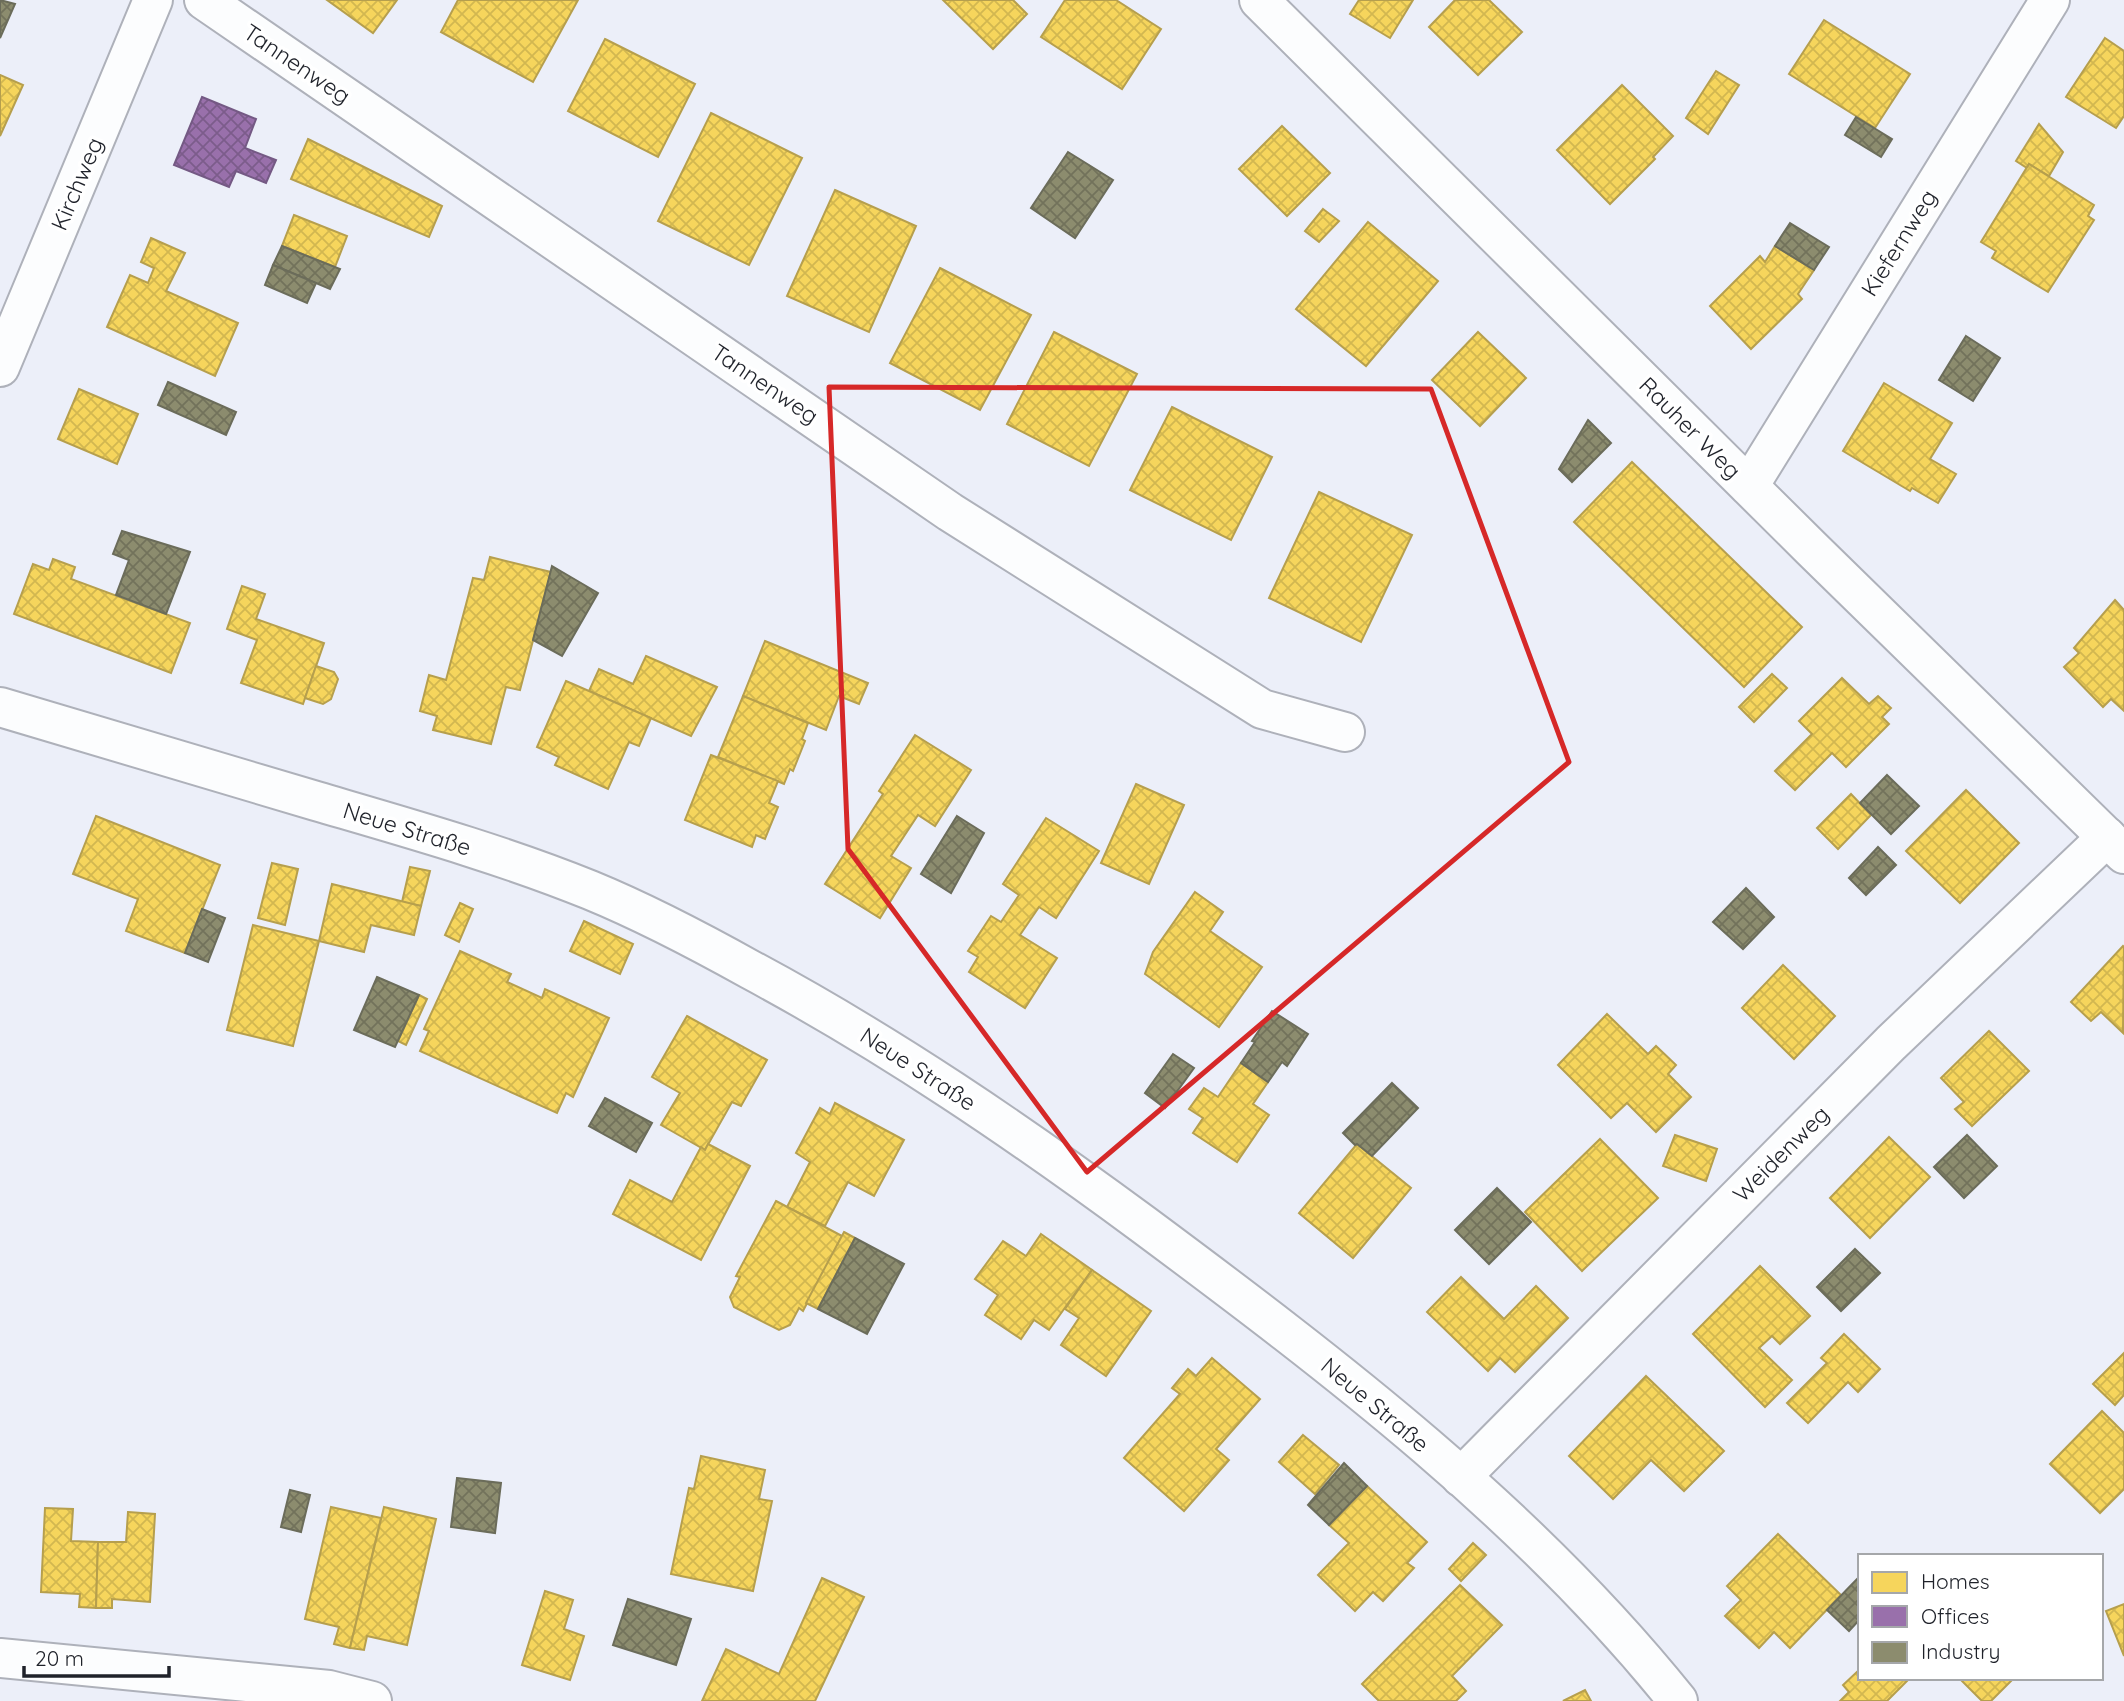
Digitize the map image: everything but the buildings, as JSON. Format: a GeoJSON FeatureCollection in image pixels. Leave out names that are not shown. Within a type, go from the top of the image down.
{"type":"FeatureCollection","features":[{"type":"Feature","properties":{"kind":"street","name":"Kirchweg"},"geometry":{"type":"LineString","coordinates":[[0,367],[153,0]]}},
{"type":"Feature","properties":{"kind":"street","name":"Tannenweg"},"geometry":{"type":"LineString","coordinates":[[204,0],[950,512],[1262,709],[1345,732]]}},
{"type":"Feature","properties":{"kind":"street","name":"Rauher Weg"},"geometry":{"type":"LineString","coordinates":[[1259,0],[2115,846]]}},
{"type":"Feature","properties":{"kind":"street","name":"Kiefernweg"},"geometry":{"type":"LineString","coordinates":[[1749,486],[2050,0]]}},
{"type":"Feature","properties":{"kind":"street","name":"Neue Straße"},"geometry":{"type":"LineString","coordinates":[[0,708],[399,825],[592,891],[703,943],[865,1034],[1069,1170],[1251,1303],[1367,1397],[1461,1477],[1603,1613],[1628,1639],[1678,1701]]}},
{"type":"Feature","properties":{"kind":"street","name":"Weidenweg"},"geometry":{"type":"LineString","coordinates":[[1461,1477],[1874,1060],[2115,846]]}},
{"type":"Feature","properties":{"kind":"street"},"geometry":{"type":"LineString","coordinates":[[0,1658],[329,1690],[372,1701]]}},
{"type":"Feature","properties":{"kind":"highlighted area"},"geometry":{"type":"Polygon","coordinates":[[[829,387],[1431,389],[1569,762],[1087,1172],[848,849],[829,387]]]}}]}
